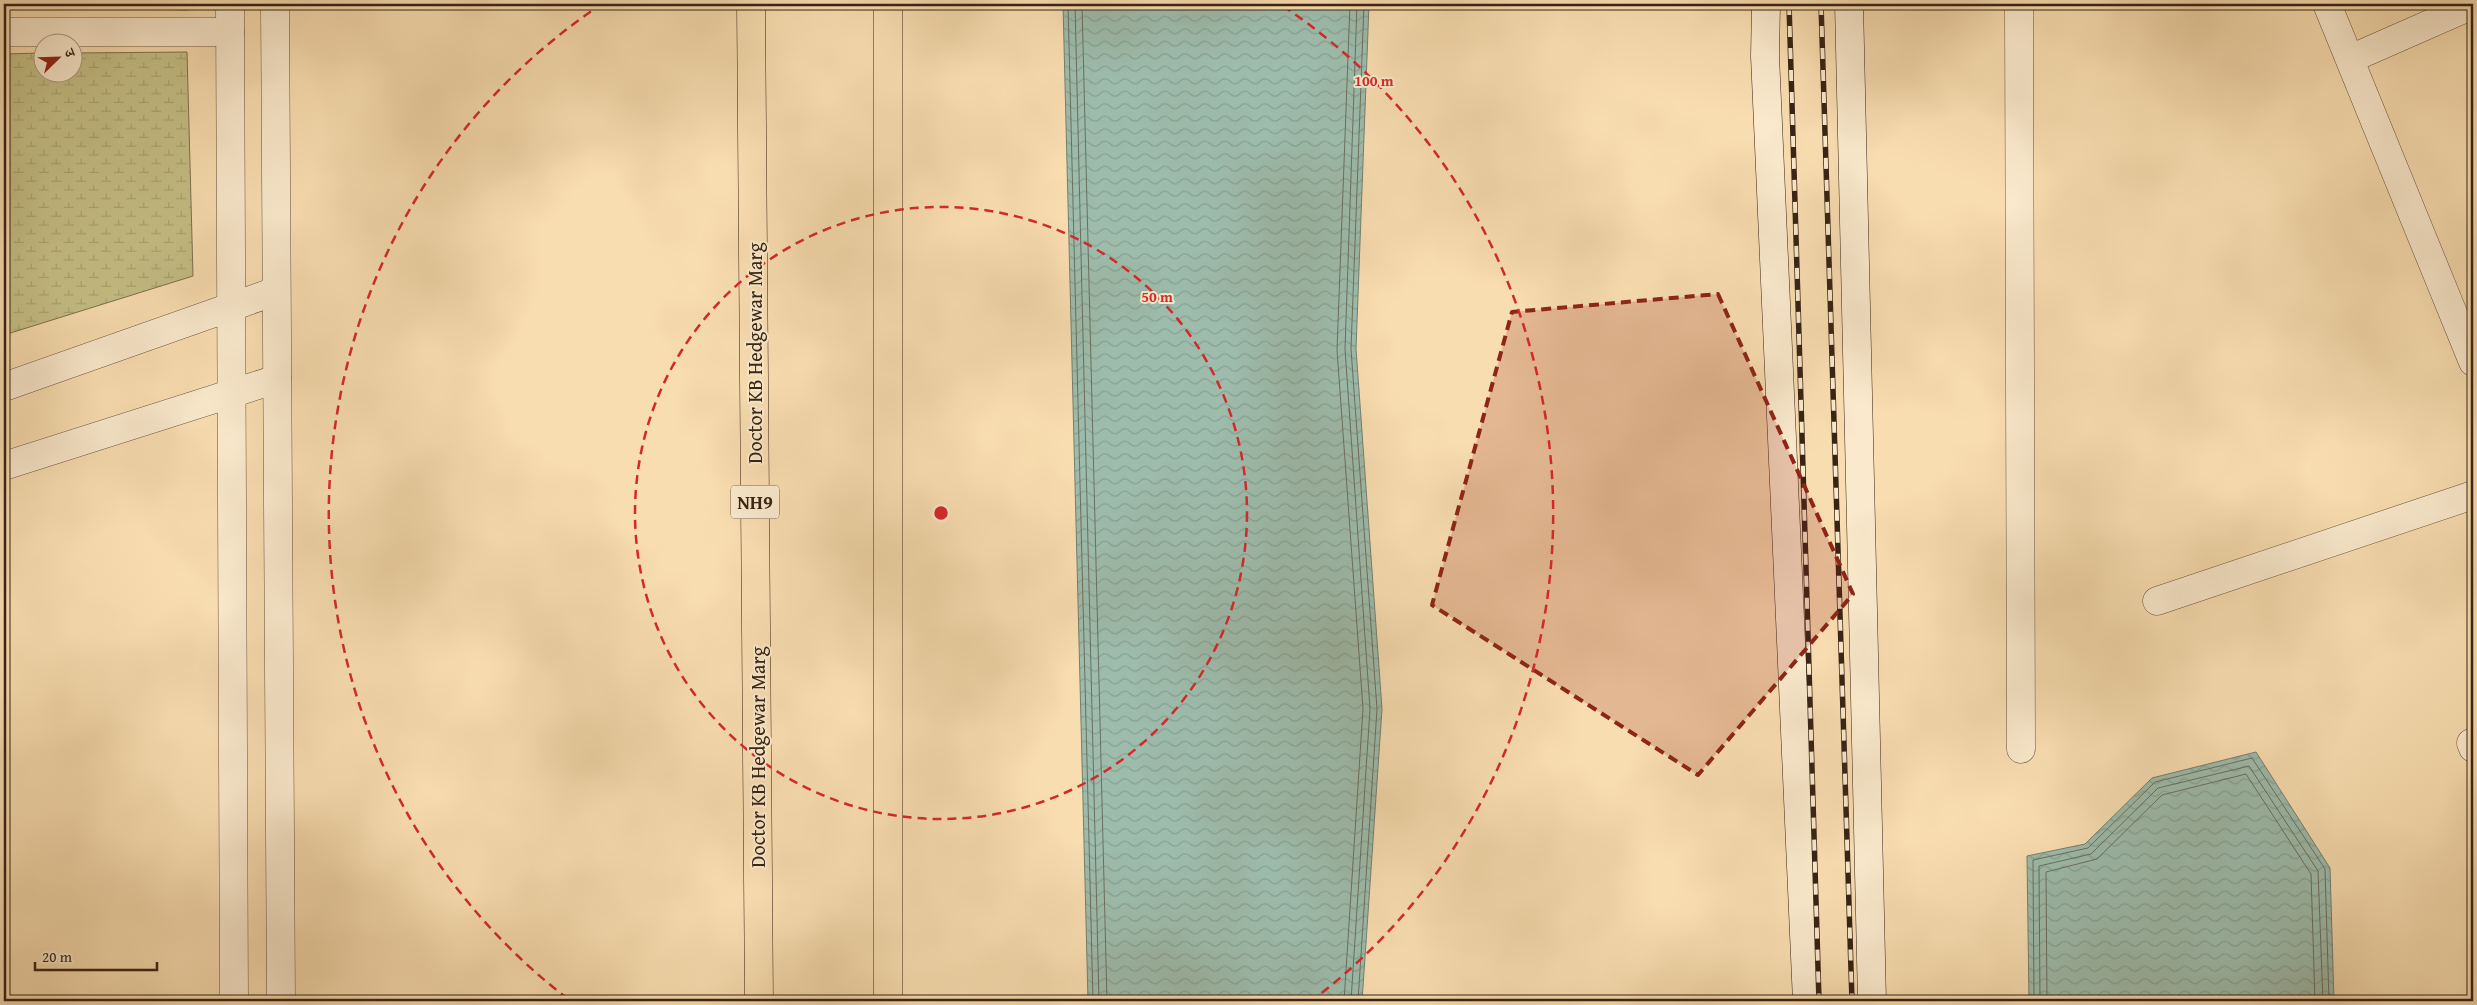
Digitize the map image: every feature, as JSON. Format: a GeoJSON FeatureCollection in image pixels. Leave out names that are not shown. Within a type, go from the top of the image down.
{"type":"FeatureCollection","features":[{"type":"Feature","properties":{"kind":"highway","name":"Doctor KB Hedgewar Marg"},"geometry":{"type":"LineString","coordinates":[[751,4],[759,1001]]}},
{"type":"Feature","properties":{"kind":"highway"},"geometry":{"type":"LineString","coordinates":[[888,4],[888,1001]]}},
{"type":"Feature","properties":{"kind":"street"},"geometry":{"type":"LineString","coordinates":[[230,4],[234,1001]]}},
{"type":"Feature","properties":{"kind":"street"},"geometry":{"type":"LineString","coordinates":[[275,4],[281,1001]]}},
{"type":"Feature","properties":{"kind":"street"},"geometry":{"type":"LineString","coordinates":[[1766,4],[1765,56],[1807,1001]]}},
{"type":"Feature","properties":{"kind":"street"},"geometry":{"type":"LineString","coordinates":[[1849,4],[1872,1001]]}},
{"type":"Feature","properties":{"kind":"street"},"geometry":{"type":"LineString","coordinates":[[2019,4],[2021,750]]}},
{"type":"Feature","properties":{"kind":"street"},"geometry":{"type":"LineString","coordinates":[[2327,4],[2473,362]]}},
{"type":"Feature","properties":{"kind":"street"},"geometry":{"type":"LineString","coordinates":[[2350,59],[2473,5]]}},
{"type":"Feature","properties":{"kind":"street"},"geometry":{"type":"LineString","coordinates":[[4,32],[230,32]]}},
{"type":"Feature","properties":{"kind":"street"},"geometry":{"type":"LineString","coordinates":[[4,387],[231,309],[276,291]]}},
{"type":"Feature","properties":{"kind":"street"},"geometry":{"type":"LineString","coordinates":[[4,466],[277,379]]}},
{"type":"Feature","properties":{"kind":"street"},"geometry":{"type":"LineString","coordinates":[[2157,601],[2473,495]]}},
{"type":"Feature","properties":{"kind":"highlighted area"},"geometry":{"type":"Polygon","coordinates":[[[1718,294],[1853,594],[1698,775],[1432,605],[1512,312],[1718,294]]]}},
{"type":"Feature","properties":{"kind":"green space"},"geometry":{"type":"Polygon","coordinates":[[[188,4],[188,10],[4,5],[188,4]]]}},
{"type":"Feature","properties":{"kind":"green space"},"geometry":{"type":"Polygon","coordinates":[[[187,52],[193,276],[4,335],[4,54],[32,53],[32,82],[82,82],[82,53],[187,52]]]}},
{"type":"Feature","properties":{"kind":"water"},"geometry":{"type":"Polygon","coordinates":[[[1063,4],[1369,4],[1356,349],[1382,709],[1362,1001],[1088,1001],[1063,4]]]}},
{"type":"Feature","properties":{"kind":"water"},"geometry":{"type":"Polygon","coordinates":[[[2256,752],[2330,868],[2334,1001],[2029,1001],[2027,856],[2085,844],[2152,778],[2256,752]]]}},
{"type":"Feature","properties":{"kind":"railway"},"geometry":{"type":"LineString","coordinates":[[1789,4],[1819,1001]]}},
{"type":"Feature","properties":{"kind":"railway"},"geometry":{"type":"LineString","coordinates":[[1821,4],[1852,1001]]}}]}
